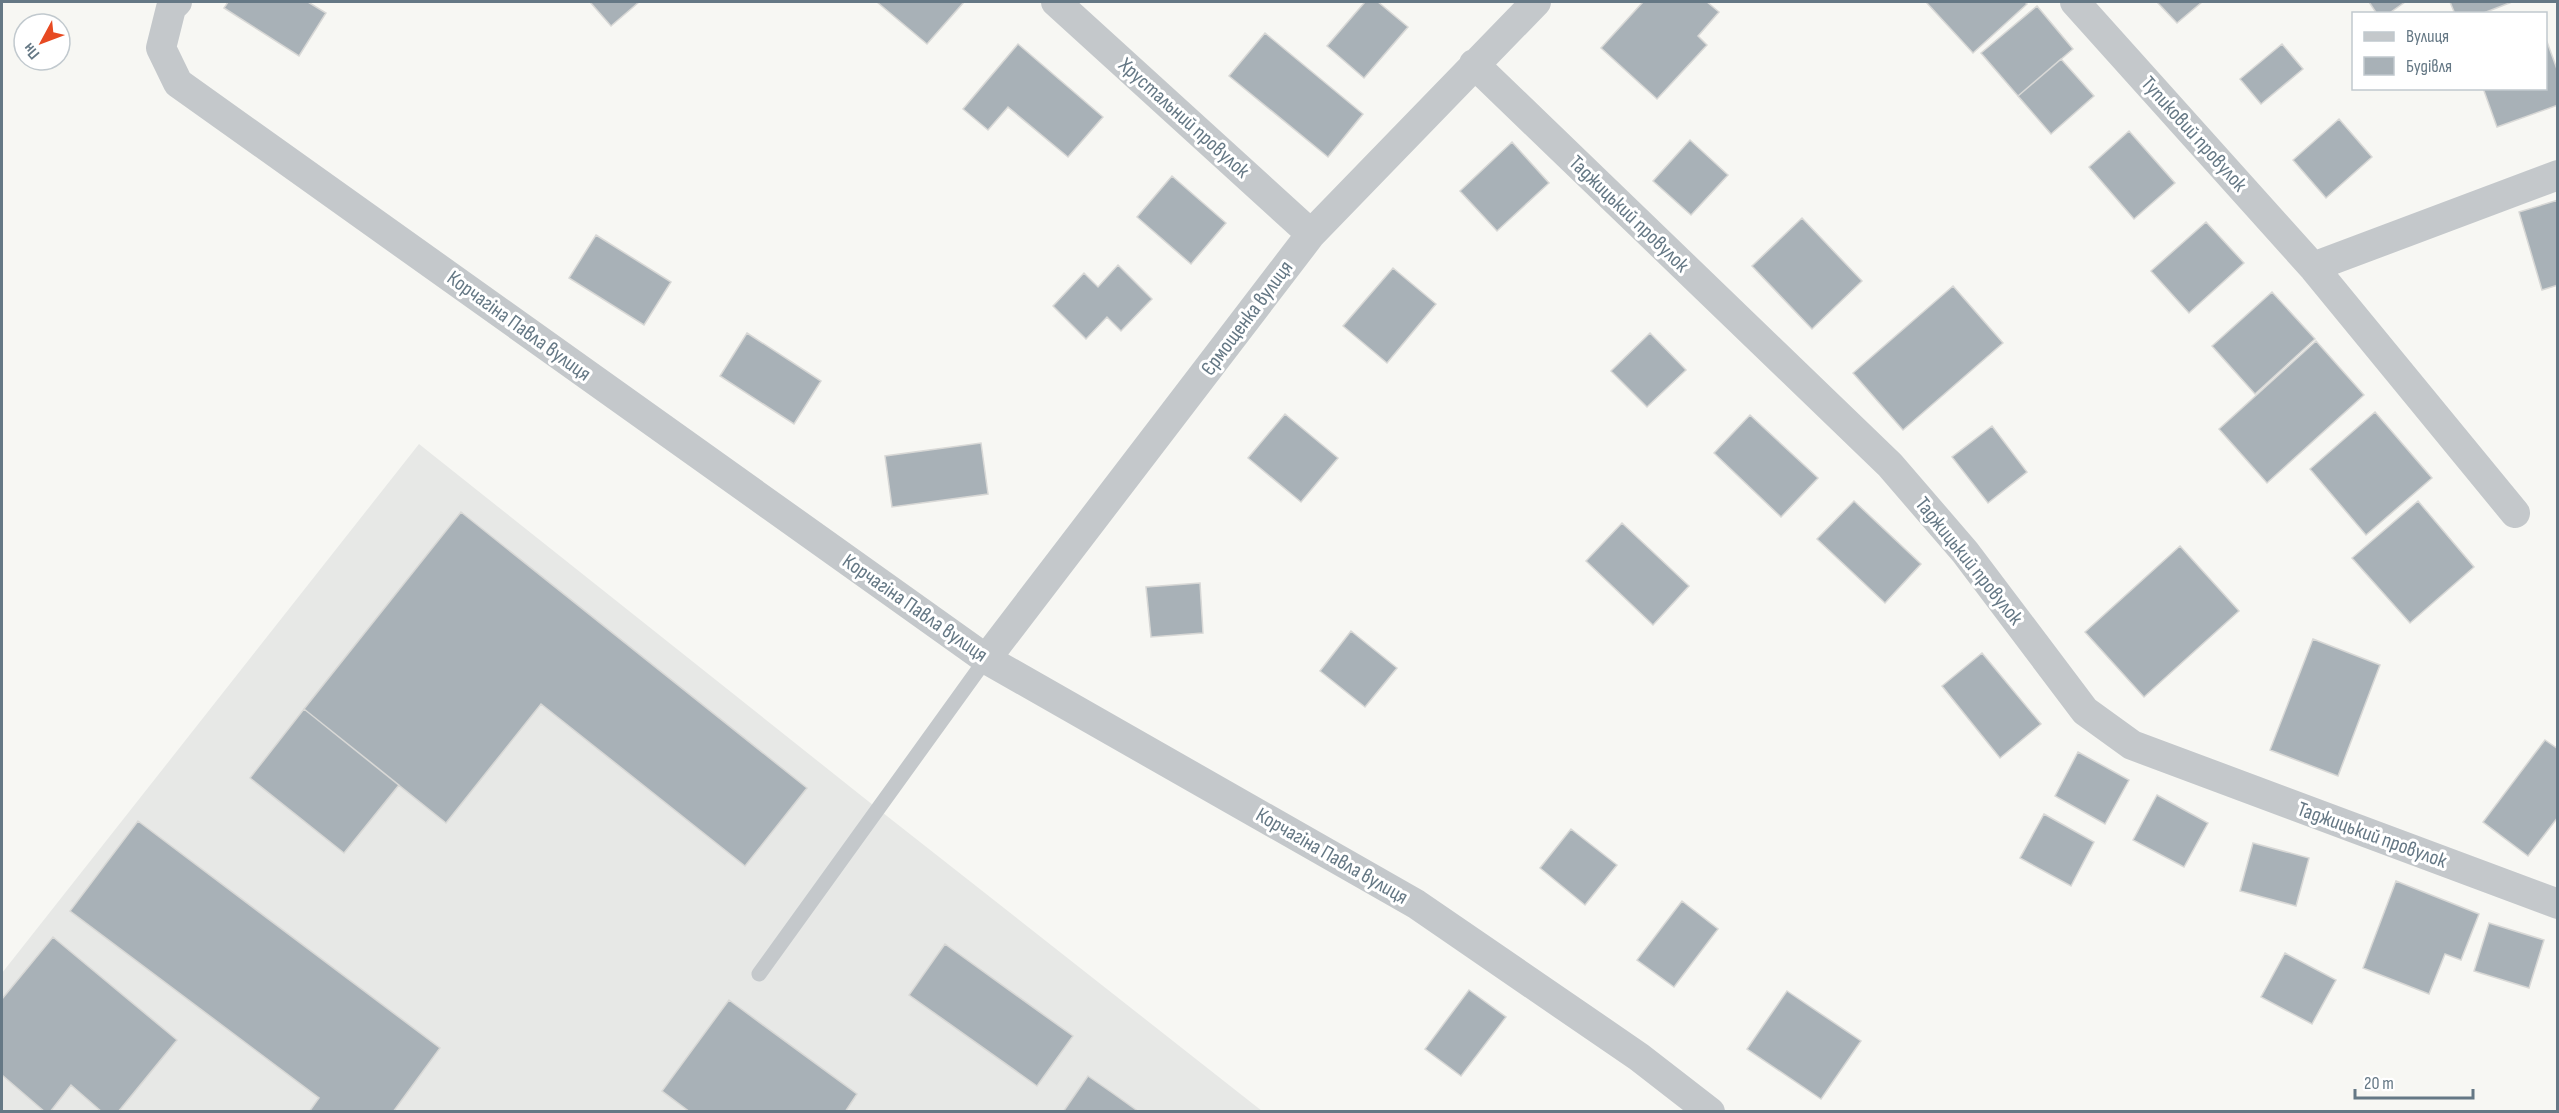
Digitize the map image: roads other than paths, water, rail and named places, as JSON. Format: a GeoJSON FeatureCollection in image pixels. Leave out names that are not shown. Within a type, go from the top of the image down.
{"type":"FeatureCollection","features":[{"type":"Feature","properties":{"kind":"street","name":"Корчагіна Павла вулиця"},"geometry":{"type":"LineString","coordinates":[[177,2],[171,8],[161,48],[178,83],[986,659],[1416,904],[1639,1057],[1710,1112]]}},
{"type":"Feature","properties":{"kind":"street","name":"Хрустальний провулок"},"geometry":{"type":"LineString","coordinates":[[1056,2],[1311,234]]}},
{"type":"Feature","properties":{"kind":"street","name":"Єрмощенка вулиця"},"geometry":{"type":"LineString","coordinates":[[986,659],[1311,234],[1536,2]]}},
{"type":"Feature","properties":{"kind":"street","name":"Тупиковий провулок"},"geometry":{"type":"LineString","coordinates":[[2074,2],[2313,267],[2516,513]]}},
{"type":"Feature","properties":{"kind":"street","name":"Таджицький провулок"},"geometry":{"type":"LineString","coordinates":[[1474,64],[1890,465],[1965,552],[2085,711],[2132,745],[2558,904]]}},
{"type":"Feature","properties":{"kind":"street"},"geometry":{"type":"LineString","coordinates":[[2313,267],[2558,175]]}},
{"type":"Feature","properties":{"kind":"lane"},"geometry":{"type":"LineString","coordinates":[[759,974],[986,659]]}}]}
